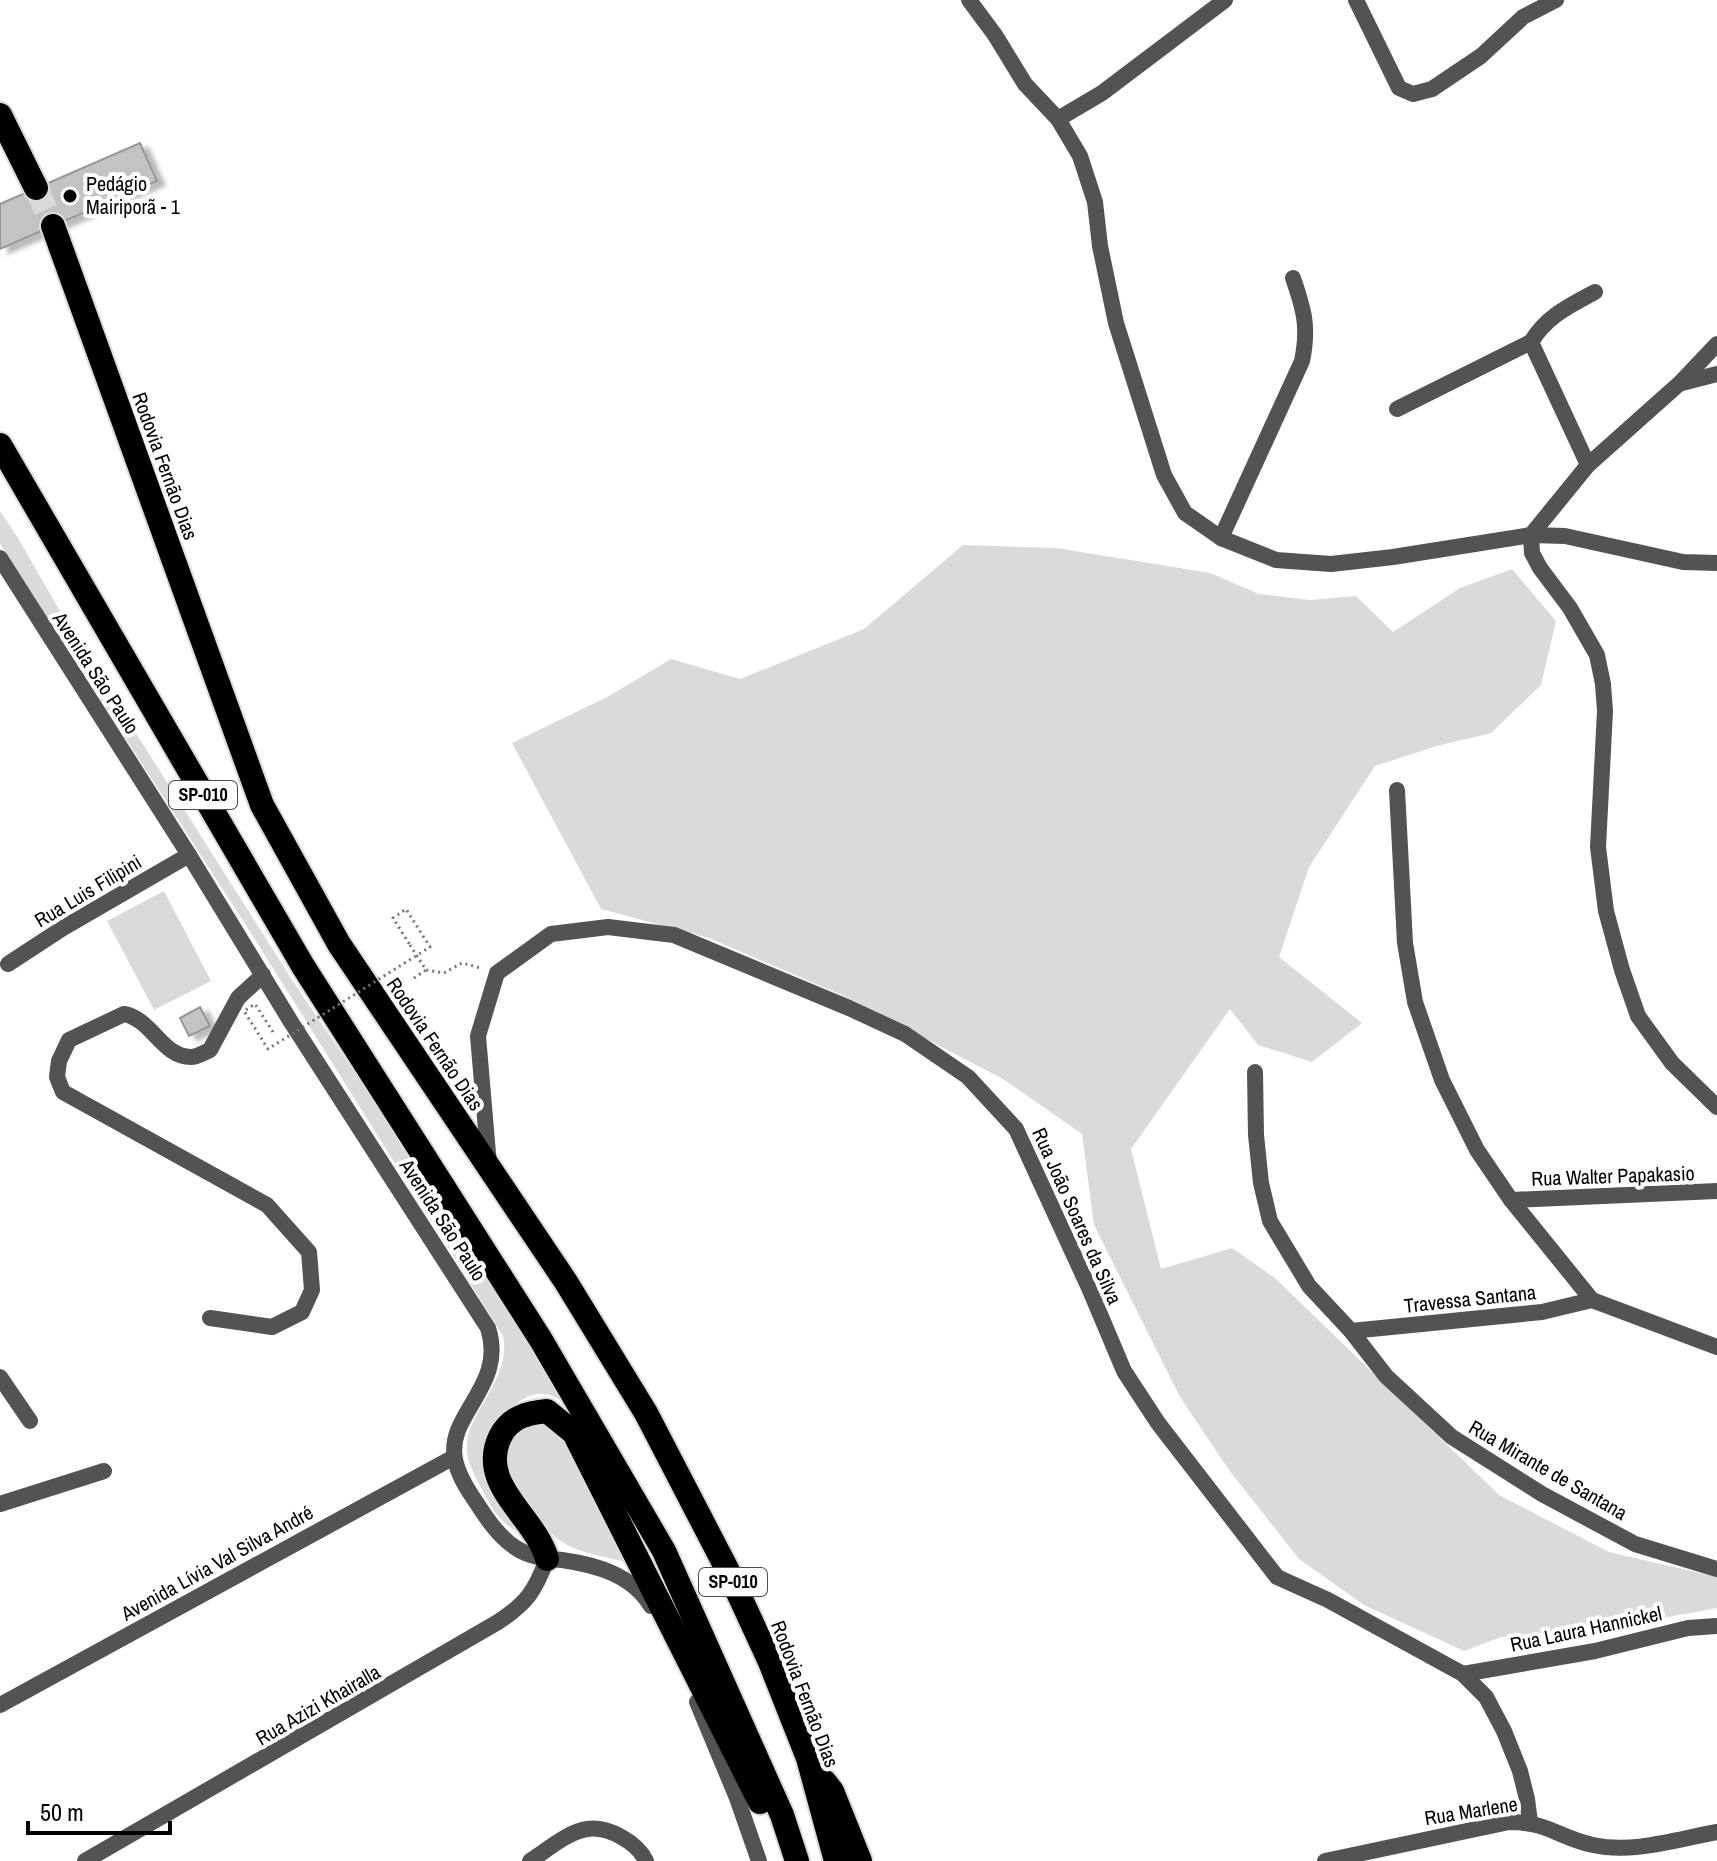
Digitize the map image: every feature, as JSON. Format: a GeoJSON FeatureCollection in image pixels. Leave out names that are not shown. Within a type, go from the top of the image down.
{"type":"FeatureCollection","features":[{"type":"Feature","properties":{"kind":"highway"},"geometry":{"type":"LineString","coordinates":[[0,115],[36,188]]}},
{"type":"Feature","properties":{"kind":"highway","name":"Rodovia Fernão Dias"},"geometry":{"type":"LineString","coordinates":[[53,226],[262,805],[339,944],[566,1282],[646,1413],[728,1571],[770,1662],[808,1758],[836,1861]]}},
{"type":"Feature","properties":{"kind":"highway","name":"SP-010"},"geometry":{"type":"LineString","coordinates":[[0,445],[6,463],[303,966],[541,1340],[664,1551],[782,1815],[797,1861]]}},
{"type":"Feature","properties":{"kind":"highway"},"geometry":{"type":"LineString","coordinates":[[547,1559],[538,1540],[502,1487],[495,1466],[495,1450],[501,1434],[512,1421],[526,1413],[547,1411],[574,1433],[760,1803],[782,1815]]}},
{"type":"Feature","properties":{"kind":"highway"},"geometry":{"type":"LineString","coordinates":[[808,1758],[832,1791],[860,1861]]}},
{"type":"Feature","properties":{"kind":"street"},"geometry":{"type":"LineString","coordinates":[[969,0],[1025,84],[1058,119],[1080,156],[1095,202],[1113,312],[1164,475],[1185,513],[1221,538],[1276,560],[1331,564],[1531,535],[1565,536],[1683,562],[1717,563]]}},
{"type":"Feature","properties":{"kind":"street"},"geometry":{"type":"LineString","coordinates":[[1058,119],[1102,93],[1225,0]]}},
{"type":"Feature","properties":{"kind":"street"},"geometry":{"type":"LineString","coordinates":[[1356,0],[1399,88],[1413,94],[1432,89],[1481,56],[1523,17],[1556,0]]}},
{"type":"Feature","properties":{"kind":"street"},"geometry":{"type":"LineString","coordinates":[[1221,538],[1302,361],[1307,336],[1293,278]]}},
{"type":"Feature","properties":{"kind":"street"},"geometry":{"type":"LineString","coordinates":[[1397,409],[1531,342],[1552,316],[1595,292]]}},
{"type":"Feature","properties":{"kind":"street"},"geometry":{"type":"LineString","coordinates":[[1531,342],[1588,465]]}},
{"type":"Feature","properties":{"kind":"street"},"geometry":{"type":"LineString","coordinates":[[1717,344],[1680,383],[1588,465],[1531,535],[1532,553],[1540,568],[1570,608],[1597,655],[1605,711],[1598,847],[1606,911],[1622,970],[1638,1016],[1672,1063],[1717,1107]]}},
{"type":"Feature","properties":{"kind":"street"},"geometry":{"type":"LineString","coordinates":[[1680,383],[1717,374]]}},
{"type":"Feature","properties":{"kind":"street","name":"Avenida São Paulo"},"geometry":{"type":"LineString","coordinates":[[0,558],[488,1328],[493,1352],[491,1367],[456,1435],[454,1457]]}},
{"type":"Feature","properties":{"kind":"street"},"geometry":{"type":"LineString","coordinates":[[1397,790],[1405,943],[1415,1002],[1442,1080],[1477,1150],[1511,1200],[1592,1300],[1717,1347]]}},
{"type":"Feature","properties":{"kind":"street","name":"Rua Luis Filipini"},"geometry":{"type":"LineString","coordinates":[[8,964],[63,928],[189,855]]}},
{"type":"Feature","properties":{"kind":"street","name":"Rua João Soares da Silva"},"geometry":{"type":"LineString","coordinates":[[497,973],[551,934],[608,927],[674,935],[905,1034],[968,1077],[1016,1129],[1124,1371],[1158,1423],[1277,1577],[1328,1600],[1463,1674],[1486,1697],[1520,1771],[1530,1822]]}},
{"type":"Feature","properties":{"kind":"street"},"geometry":{"type":"LineString","coordinates":[[489,1166],[478,1036],[497,973]]}},
{"type":"Feature","properties":{"kind":"street"},"geometry":{"type":"LineString","coordinates":[[210,1318],[272,1327],[302,1312],[312,1290],[309,1252],[267,1205],[63,1092],[57,1077],[59,1061],[69,1040],[124,1014],[140,1020],[172,1051],[192,1057],[210,1050],[238,998],[263,975]]}},
{"type":"Feature","properties":{"kind":"street","name":"Rua Mirante de Santana"},"geometry":{"type":"LineString","coordinates":[[1255,1072],[1256,1135],[1261,1183],[1270,1221],[1309,1286],[1351,1331],[1386,1376],[1452,1437],[1542,1494],[1635,1544],[1717,1569]]}},
{"type":"Feature","properties":{"kind":"street","name":"Rua Walter Papakasio"},"geometry":{"type":"LineString","coordinates":[[1511,1200],[1717,1191]]}},
{"type":"Feature","properties":{"kind":"street","name":"Travessa Santana"},"geometry":{"type":"LineString","coordinates":[[1351,1331],[1542,1312],[1592,1300]]}},
{"type":"Feature","properties":{"kind":"street"},"geometry":{"type":"LineString","coordinates":[[0,1377],[30,1421]]}},
{"type":"Feature","properties":{"kind":"street"},"geometry":{"type":"LineString","coordinates":[[454,1457],[462,1480],[491,1525],[505,1539],[531,1555],[571,1561],[624,1577],[643,1592],[707,1724],[759,1861]]}},
{"type":"Feature","properties":{"kind":"street","name":"Avenida Lívia Val Silva André"},"geometry":{"type":"LineString","coordinates":[[0,1705],[454,1457]]}},
{"type":"Feature","properties":{"kind":"street"},"geometry":{"type":"LineString","coordinates":[[0,1504],[104,1471]]}},
{"type":"Feature","properties":{"kind":"street","name":"Rua Azizi Khairalla"},"geometry":{"type":"LineString","coordinates":[[85,1861],[518,1609],[530,1596],[547,1559]]}},
{"type":"Feature","properties":{"kind":"street","name":"Rua Laura Hannickel"},"geometry":{"type":"LineString","coordinates":[[1463,1674],[1595,1651],[1688,1628],[1717,1626]]}},
{"type":"Feature","properties":{"kind":"street","name":"Rua Marlene"},"geometry":{"type":"LineString","coordinates":[[1325,1861],[1488,1825],[1530,1822],[1590,1845],[1614,1848],[1717,1832]]}},
{"type":"Feature","properties":{"kind":"street"},"geometry":{"type":"LineString","coordinates":[[530,1861],[566,1838],[587,1829],[621,1835],[642,1851],[646,1861]]}},
{"type":"Feature","properties":{"kind":"path"},"geometry":{"type":"LineString","coordinates":[[273,1032],[255,1004],[244,1011],[268,1049],[430,947],[406,909],[393,918],[410,945],[426,970]]}},
{"type":"Feature","properties":{"kind":"path"},"geometry":{"type":"LineString","coordinates":[[414,978],[426,970],[444,973],[462,963],[497,973]]}},
{"type":"Feature","properties":{"kind":"shaded area"},"geometry":{"type":"Polygon","coordinates":[[[0,511],[72,632],[294,983],[400,1140],[548,1375],[560,1400],[549,1395],[528,1397],[510,1409],[489,1436],[519,1532],[494,1510],[468,1458],[467,1443],[471,1428],[500,1369],[504,1353],[503,1336],[249,930],[2,547],[0,511]]]}},
{"type":"Feature","properties":{"kind":"shaded area"},"geometry":{"type":"Polygon","coordinates":[[[963,545],[1057,548],[1210,573],[1259,594],[1310,600],[1356,596],[1393,632],[1460,588],[1512,569],[1556,621],[1541,685],[1491,733],[1375,766],[1309,867],[1279,957],[1362,1023],[1312,1062],[1258,1045],[1230,1009],[1131,1149],[1161,1269],[1232,1248],[1275,1278],[1499,1495],[1609,1552],[1717,1577],[1717,1608],[1636,1623],[1597,1635],[1547,1633],[1501,1637],[1464,1651],[1364,1605],[1299,1559],[1229,1470],[1180,1397],[1094,1225],[1082,1134],[1003,1079],[844,996],[709,938],[601,909],[512,743],[609,696],[671,659],[740,679],[864,629],[963,545]]]}},
{"type":"Feature","properties":{"kind":"shaded area"},"geometry":{"type":"Polygon","coordinates":[[[164,891],[211,981],[154,1010],[107,921],[164,891]]]}},
{"type":"Feature","properties":{"kind":"shaded area"},"geometry":{"type":"Polygon","coordinates":[[[533,1423],[556,1425],[630,1563],[565,1544],[526,1504],[511,1480],[506,1456],[510,1444],[519,1433],[533,1423]]]}},
{"type":"Feature","properties":{"kind":"building","name":"Pedágio Mairiporã - 1"},"geometry":{"type":"Polygon","coordinates":[[[140,143],[157,181],[0,249],[0,204],[140,143]]]}},
{"type":"Feature","properties":{"kind":"building"},"geometry":{"type":"Polygon","coordinates":[[[200,1007],[210,1026],[189,1036],[180,1018],[200,1007]]]}},
{"type":"Feature","properties":{"kind":"tunnel"},"geometry":{"type":"LineString","coordinates":[[36,188],[53,226]]}},
{"type":"Feature","properties":{"kind":"place","name":"Pedágio Mairiporã - 1"},"geometry":{"type":"Point","coordinates":[70,196]}}]}
